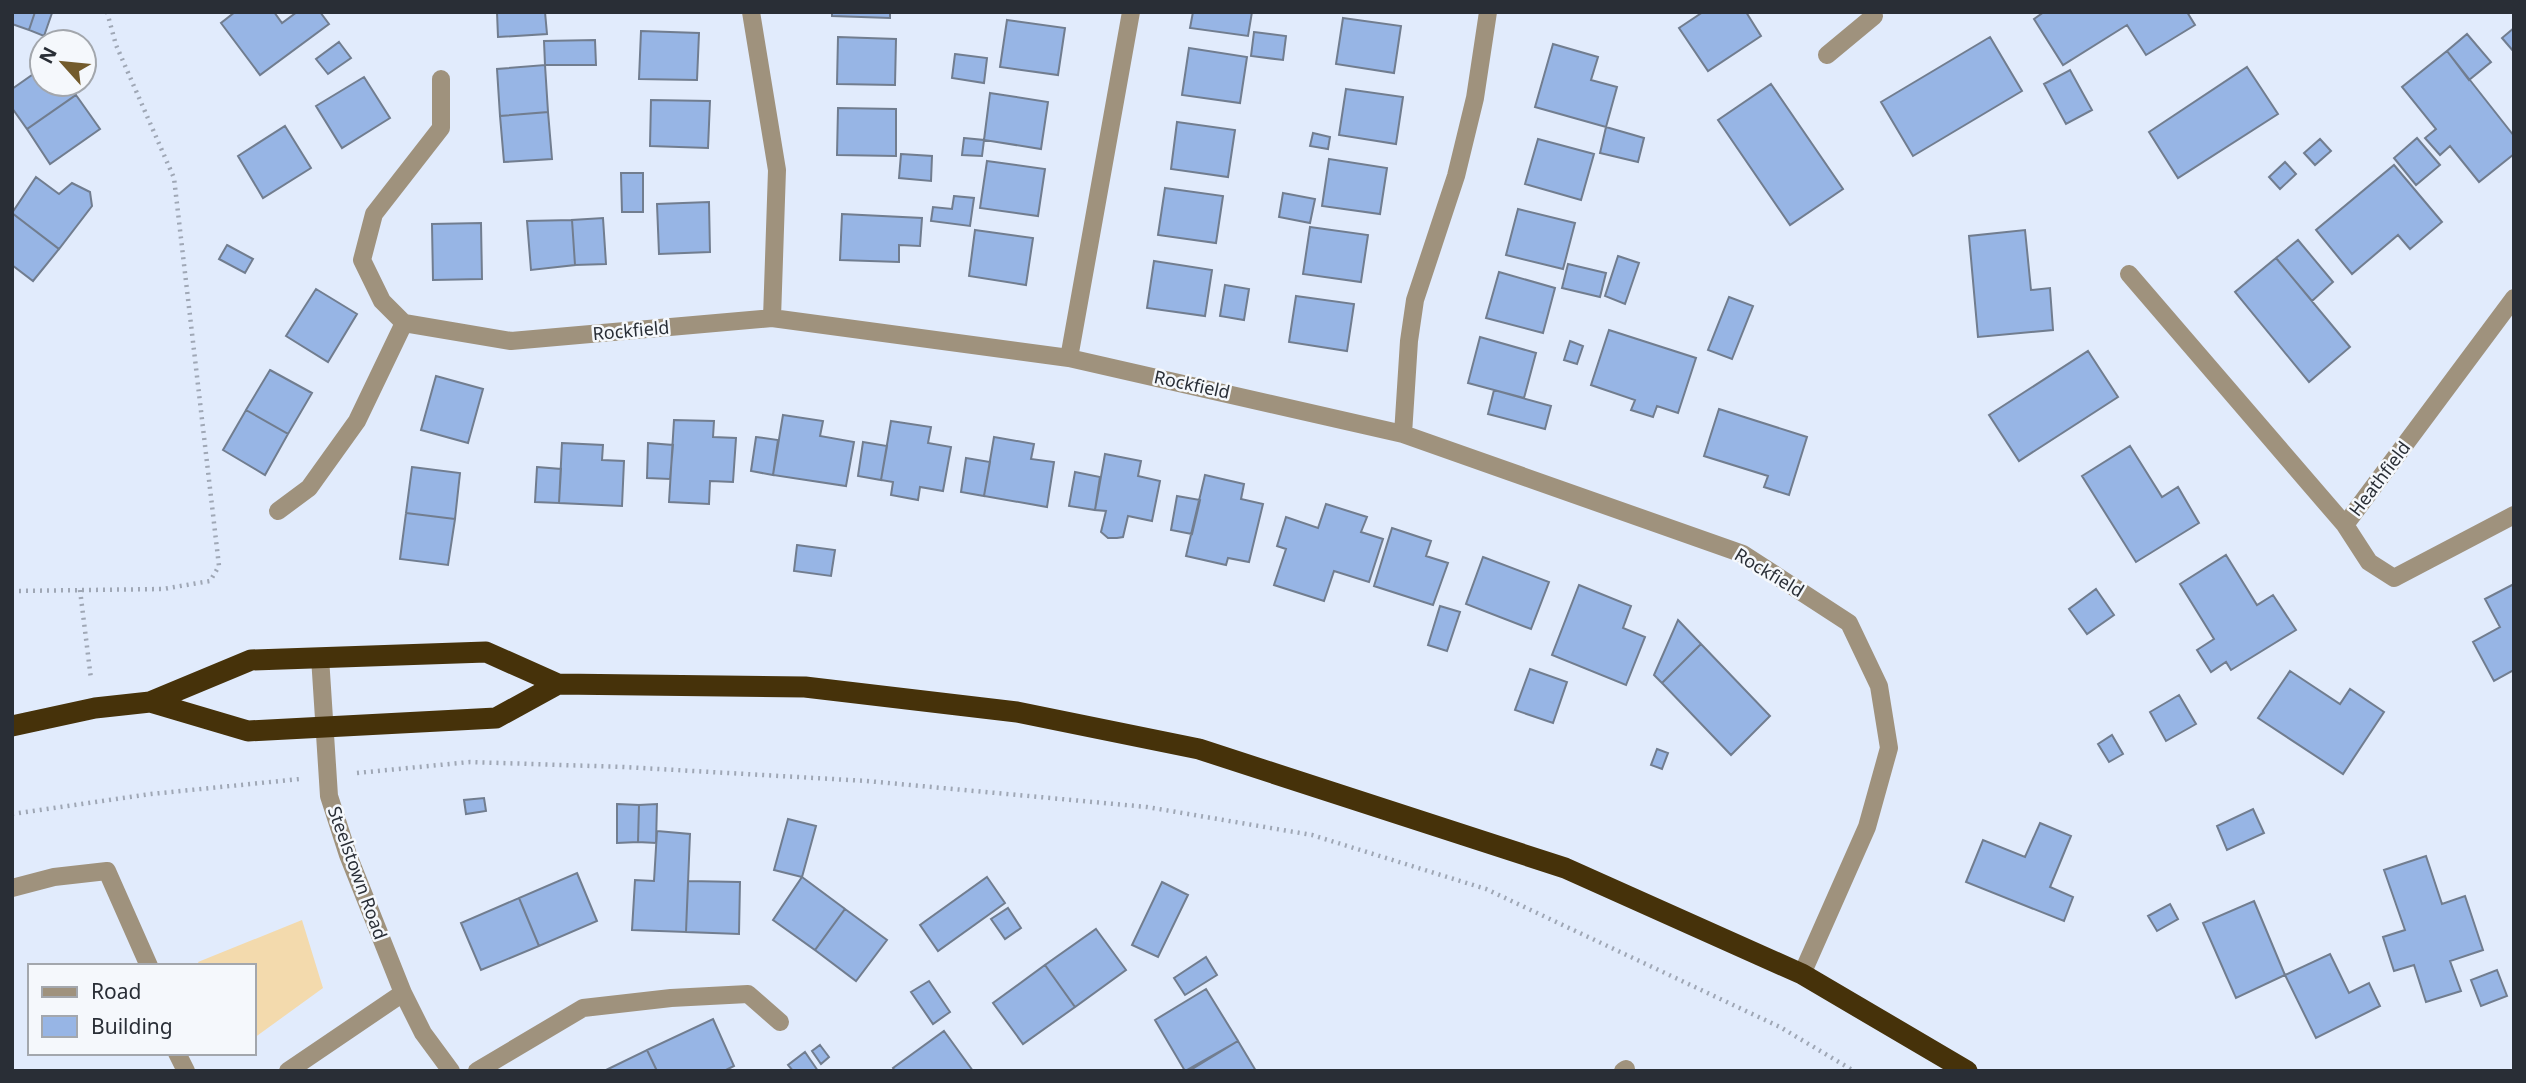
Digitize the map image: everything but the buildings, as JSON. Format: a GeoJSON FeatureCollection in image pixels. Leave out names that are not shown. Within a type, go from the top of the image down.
{"type":"FeatureCollection","features":[{"type":"Feature","properties":{"kind":"highway"},"geometry":{"type":"LineString","coordinates":[[12,726],[95,708],[150,702],[251,660],[486,652],[558,684],[804,687],[1017,712],[1199,748],[1565,868],[1802,974],[1967,1071]]}},
{"type":"Feature","properties":{"kind":"highway"},"geometry":{"type":"LineString","coordinates":[[150,702],[248,731],[496,718],[558,684]]}},
{"type":"Feature","properties":{"kind":"street"},"geometry":{"type":"LineString","coordinates":[[751,12],[776,170],[772,318]]}},
{"type":"Feature","properties":{"kind":"street"},"geometry":{"type":"LineString","coordinates":[[1069,358],[1131,12]]}},
{"type":"Feature","properties":{"kind":"street"},"geometry":{"type":"LineString","coordinates":[[1403,434],[1409,341],[1415,300],[1456,176],[1475,97],[1488,12]]}},
{"type":"Feature","properties":{"kind":"street"},"geometry":{"type":"LineString","coordinates":[[1827,55],[1875,14]]}},
{"type":"Feature","properties":{"kind":"street"},"geometry":{"type":"LineString","coordinates":[[278,511],[309,488],[357,422],[404,323],[382,301],[362,260],[374,214],[441,128],[441,79]]}},
{"type":"Feature","properties":{"kind":"street"},"geometry":{"type":"LineString","coordinates":[[2129,274],[2345,525]]}},
{"type":"Feature","properties":{"kind":"street","name":"Heathfield"},"geometry":{"type":"LineString","coordinates":[[2514,298],[2345,525],[2368,562],[2394,578],[2514,515]]}},
{"type":"Feature","properties":{"kind":"street","name":"Rockfield"},"geometry":{"type":"LineString","coordinates":[[404,323],[512,341],[772,318],[1069,358],[1403,434],[1742,554],[1849,623],[1879,686],[1889,748],[1867,827],[1802,974]]}},
{"type":"Feature","properties":{"kind":"street","name":"Steelstown Road"},"geometry":{"type":"LineString","coordinates":[[320,657],[329,796],[348,855],[403,993],[423,1033],[451,1071]]}},
{"type":"Feature","properties":{"kind":"street"},"geometry":{"type":"LineString","coordinates":[[12,888],[54,877],[107,871],[148,964]]}},
{"type":"Feature","properties":{"kind":"street"},"geometry":{"type":"LineString","coordinates":[[288,1071],[403,993]]}},
{"type":"Feature","properties":{"kind":"street"},"geometry":{"type":"LineString","coordinates":[[477,1071],[583,1008],[671,998],[748,994],[780,1022]]}},
{"type":"Feature","properties":{"kind":"street"},"geometry":{"type":"LineString","coordinates":[[178,1055],[186,1071]]}},
{"type":"Feature","properties":{"kind":"path"},"geometry":{"type":"LineString","coordinates":[[12,591],[163,589],[210,581],[219,566],[174,178],[116,45],[107,12]]}},
{"type":"Feature","properties":{"kind":"path"},"geometry":{"type":"LineString","coordinates":[[80,590],[95,708]]}},
{"type":"Feature","properties":{"kind":"path"},"geometry":{"type":"LineString","coordinates":[[12,814],[151,794],[470,762],[624,767],[867,781],[1147,807],[1312,835],[1486,890],[1780,1027],[1854,1071]]}},
{"type":"Feature","properties":{"kind":"shaded area"},"geometry":{"type":"Polygon","coordinates":[[[302,920],[323,988],[256,1037],[256,964],[198,962],[302,920]]]}}]}
